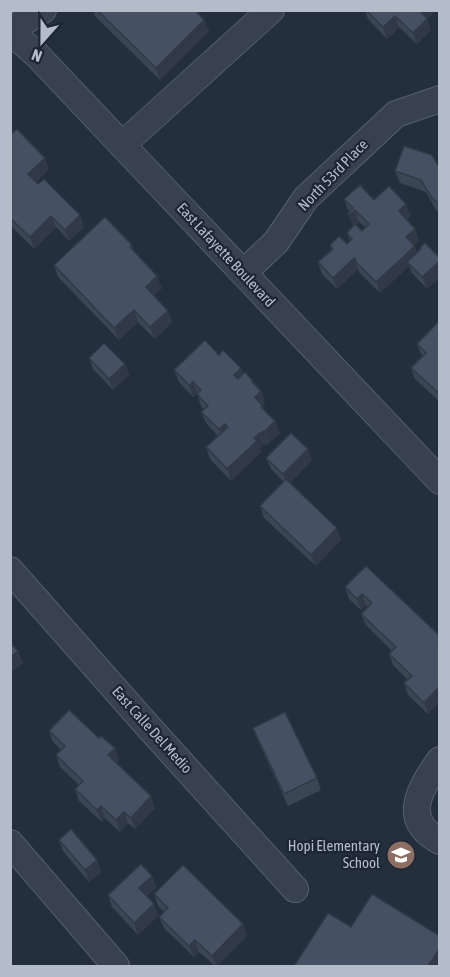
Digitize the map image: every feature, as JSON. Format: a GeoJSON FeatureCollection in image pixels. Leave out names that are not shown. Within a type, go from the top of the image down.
{"type":"FeatureCollection","features":[{"type":"Feature","properties":{"kind":"street"},"geometry":{"type":"LineString","coordinates":[[10,31],[44,10]]}},
{"type":"Feature","properties":{"kind":"street"},"geometry":{"type":"LineString","coordinates":[[122,145],[271,10]]}},
{"type":"Feature","properties":{"kind":"street","name":"East Lafayette Boulevard"},"geometry":{"type":"LineString","coordinates":[[10,31],[37,55],[440,481]]}},
{"type":"Feature","properties":{"kind":"street","name":"North 53rd Place"},"geometry":{"type":"LineString","coordinates":[[243,273],[276,242],[306,198],[396,114],[440,99]]}},
{"type":"Feature","properties":{"kind":"street","name":"East Calle Del Medio"},"geometry":{"type":"LineString","coordinates":[[10,570],[295,889]]}},
{"type":"Feature","properties":{"kind":"street"},"geometry":{"type":"LineString","coordinates":[[440,760],[427,778],[417,801],[417,819],[429,835],[440,841]]}},
{"type":"Feature","properties":{"kind":"street"},"geometry":{"type":"LineString","coordinates":[[10,843],[116,966]]}},
{"type":"Feature","properties":{"kind":"building"},"geometry":{"type":"Polygon","coordinates":[[[97,10],[195,10],[204,20],[156,68],[97,10]]]}},
{"type":"Feature","properties":{"kind":"building"},"geometry":{"type":"Polygon","coordinates":[[[366,10],[420,10],[427,19],[413,33],[395,16],[383,27],[366,10]]]}},
{"type":"Feature","properties":{"kind":"building"},"geometry":{"type":"Polygon","coordinates":[[[17,129],[45,158],[28,174],[38,184],[44,179],[80,215],[65,230],[51,216],[30,237],[10,218],[10,135],[17,129]]]}},
{"type":"Feature","properties":{"kind":"building"},"geometry":{"type":"Polygon","coordinates":[[[404,146],[432,155],[440,166],[440,204],[432,198],[421,180],[395,171],[404,146]]]}},
{"type":"Feature","properties":{"kind":"building"},"geometry":{"type":"Polygon","coordinates":[[[360,185],[374,200],[389,186],[406,204],[399,211],[415,229],[406,237],[415,246],[376,282],[354,258],[333,278],[318,262],[333,249],[330,245],[339,236],[347,244],[352,239],[347,233],[355,224],[362,231],[369,224],[355,210],[349,215],[348,213],[353,208],[344,199],[360,185]]]}},
{"type":"Feature","properties":{"kind":"building"},"geometry":{"type":"Polygon","coordinates":[[[105,217],[157,276],[146,287],[168,311],[150,327],[134,310],[114,328],[54,265],[105,217]]]}},
{"type":"Feature","properties":{"kind":"building"},"geometry":{"type":"Polygon","coordinates":[[[425,243],[440,258],[440,261],[422,277],[407,262],[425,243]]]}},
{"type":"Feature","properties":{"kind":"building"},"geometry":{"type":"Polygon","coordinates":[[[440,320],[440,394],[411,368],[426,353],[417,344],[440,320]]]}},
{"type":"Feature","properties":{"kind":"building"},"geometry":{"type":"Polygon","coordinates":[[[205,340],[219,355],[223,350],[241,368],[234,375],[238,379],[245,372],[253,381],[261,391],[255,397],[275,421],[254,438],[257,441],[227,469],[206,447],[228,427],[225,424],[219,429],[201,412],[208,406],[197,394],[201,390],[193,382],[189,385],[174,370],[205,340]]]}},
{"type":"Feature","properties":{"kind":"building"},"geometry":{"type":"Polygon","coordinates":[[[104,343],[125,364],[109,379],[89,358],[104,343]]]}},
{"type":"Feature","properties":{"kind":"building"},"geometry":{"type":"Polygon","coordinates":[[[291,433],[308,449],[283,474],[266,458],[291,433]]]}},
{"type":"Feature","properties":{"kind":"building"},"geometry":{"type":"Polygon","coordinates":[[[286,479],[337,528],[311,555],[260,506],[286,479]]]}},
{"type":"Feature","properties":{"kind":"building"},"geometry":{"type":"Polygon","coordinates":[[[366,566],[440,636],[438,645],[440,647],[440,686],[424,703],[404,683],[412,676],[389,654],[396,647],[361,614],[372,603],[362,594],[357,599],[345,587],[366,566]]]}},
{"type":"Feature","properties":{"kind":"building"},"geometry":{"type":"Polygon","coordinates":[[[10,642],[18,651],[10,658],[10,642]]]}},
{"type":"Feature","properties":{"kind":"building"},"geometry":{"type":"Polygon","coordinates":[[[69,710],[99,738],[101,736],[115,748],[108,755],[151,796],[131,818],[124,812],[116,820],[101,806],[97,810],[75,789],[83,781],[56,755],[65,746],[49,731],[69,710]]]}},
{"type":"Feature","properties":{"kind":"building"},"geometry":{"type":"Polygon","coordinates":[[[285,712],[317,778],[284,794],[253,728],[285,712]]]}},
{"type":"Feature","properties":{"kind":"building"},"geometry":{"type":"Polygon","coordinates":[[[71,829],[97,860],[85,870],[59,840],[71,829]]]}},
{"type":"Feature","properties":{"kind":"building"},"geometry":{"type":"Polygon","coordinates":[[[141,864],[152,876],[139,888],[154,904],[134,923],[108,895],[141,864]]]}},
{"type":"Feature","properties":{"kind":"building"},"geometry":{"type":"Polygon","coordinates":[[[183,865],[243,924],[212,956],[195,940],[189,946],[159,917],[168,908],[154,894],[183,865]]]}},
{"type":"Feature","properties":{"kind":"building"},"geometry":{"type":"Polygon","coordinates":[[[372,894],[440,936],[440,948],[428,966],[294,966],[328,913],[351,927],[372,894]]]}},
{"type":"Feature","properties":{"kind":"place","name":"Hopi Elementary School"},"geometry":{"type":"Point","coordinates":[401,855]}}]}
